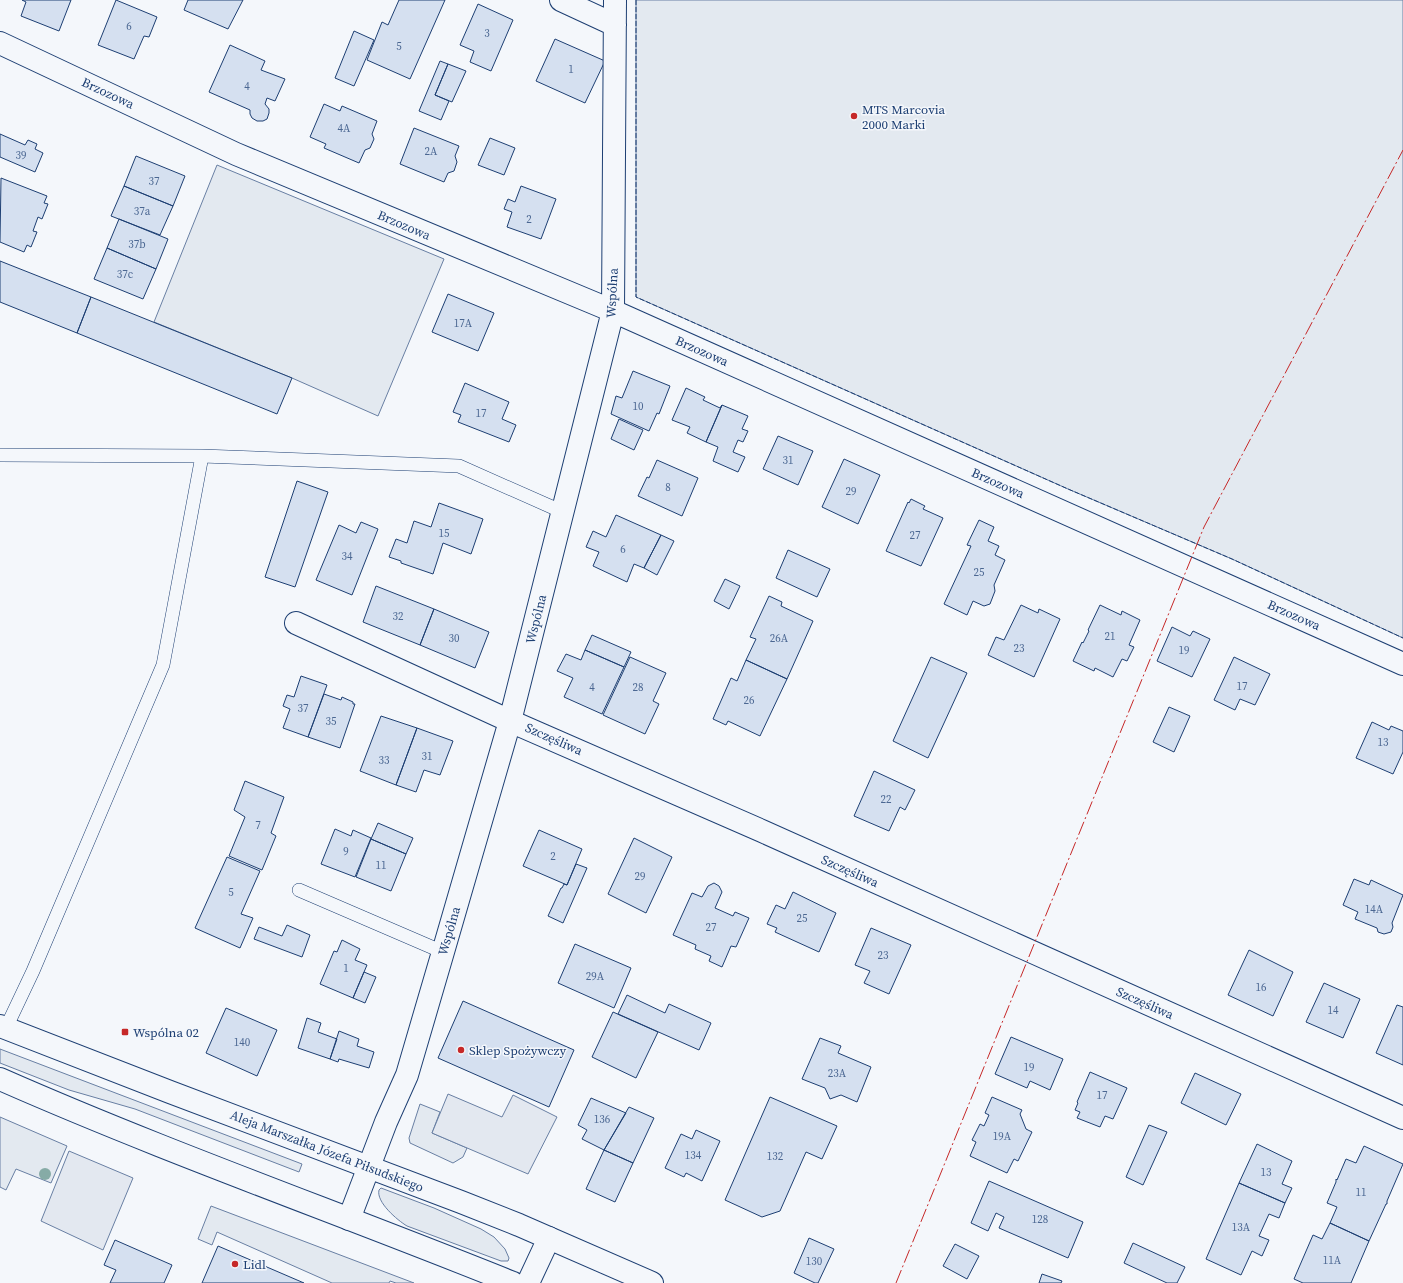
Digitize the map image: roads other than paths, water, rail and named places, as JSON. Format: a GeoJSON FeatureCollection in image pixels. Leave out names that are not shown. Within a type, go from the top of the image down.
{"type":"FeatureCollection","features":[{"type":"Feature","properties":{"kind":"street"},"geometry":{"type":"LineString","coordinates":[[561,0],[615,24]]}},
{"type":"Feature","properties":{"kind":"street","name":"Wspólna"},"geometry":{"type":"LineString","coordinates":[[349,1219],[386,1122],[407,1076],[510,721],[613,311],[615,0]]}},
{"type":"Feature","properties":{"kind":"street","name":"Brzozowa"},"geometry":{"type":"LineString","coordinates":[[0,43],[236,154],[613,311],[1403,664]]}},
{"type":"Feature","properties":{"kind":"street","name":"Szczęśliwa"},"geometry":{"type":"LineString","coordinates":[[296,623],[510,721],[1403,1118]]}},
{"type":"Feature","properties":{"kind":"street","name":"Aleja Marszałka Józefa Piłsudskiego"},"geometry":{"type":"LineString","coordinates":[[3,1027],[163,1090],[475,1207],[652,1283]]}},
{"type":"Feature","properties":{"kind":"street"},"geometry":{"type":"LineString","coordinates":[[0,1079],[56,1103],[513,1283]]}},
{"type":"Feature","properties":{"kind":"street"},"geometry":{"type":"LineString","coordinates":[[528,1283],[549,1238]]}},
{"type":"Feature","properties":{"kind":"lane"},"geometry":{"type":"LineString","coordinates":[[0,455],[202,456],[459,466],[563,512]]}},
{"type":"Feature","properties":{"kind":"lane"},"geometry":{"type":"LineString","coordinates":[[3,1027],[33,971],[162,665],[202,456]]}},
{"type":"Feature","properties":{"kind":"lane"},"geometry":{"type":"LineString","coordinates":[[299,890],[443,952]]}},
{"type":"Feature","properties":{"kind":"place","name":"MTS Marcovia 2000 Marki"},"geometry":{"type":"Point","coordinates":[854,116]}},
{"type":"Feature","properties":{"kind":"place","name":"Wspólna 02"},"geometry":{"type":"Point","coordinates":[125,1032]}},
{"type":"Feature","properties":{"kind":"place","name":"Sklep Spożywczy"},"geometry":{"type":"Point","coordinates":[461,1050]}},
{"type":"Feature","properties":{"kind":"place","name":"Lidl"},"geometry":{"type":"Point","coordinates":[235,1264]}}]}
